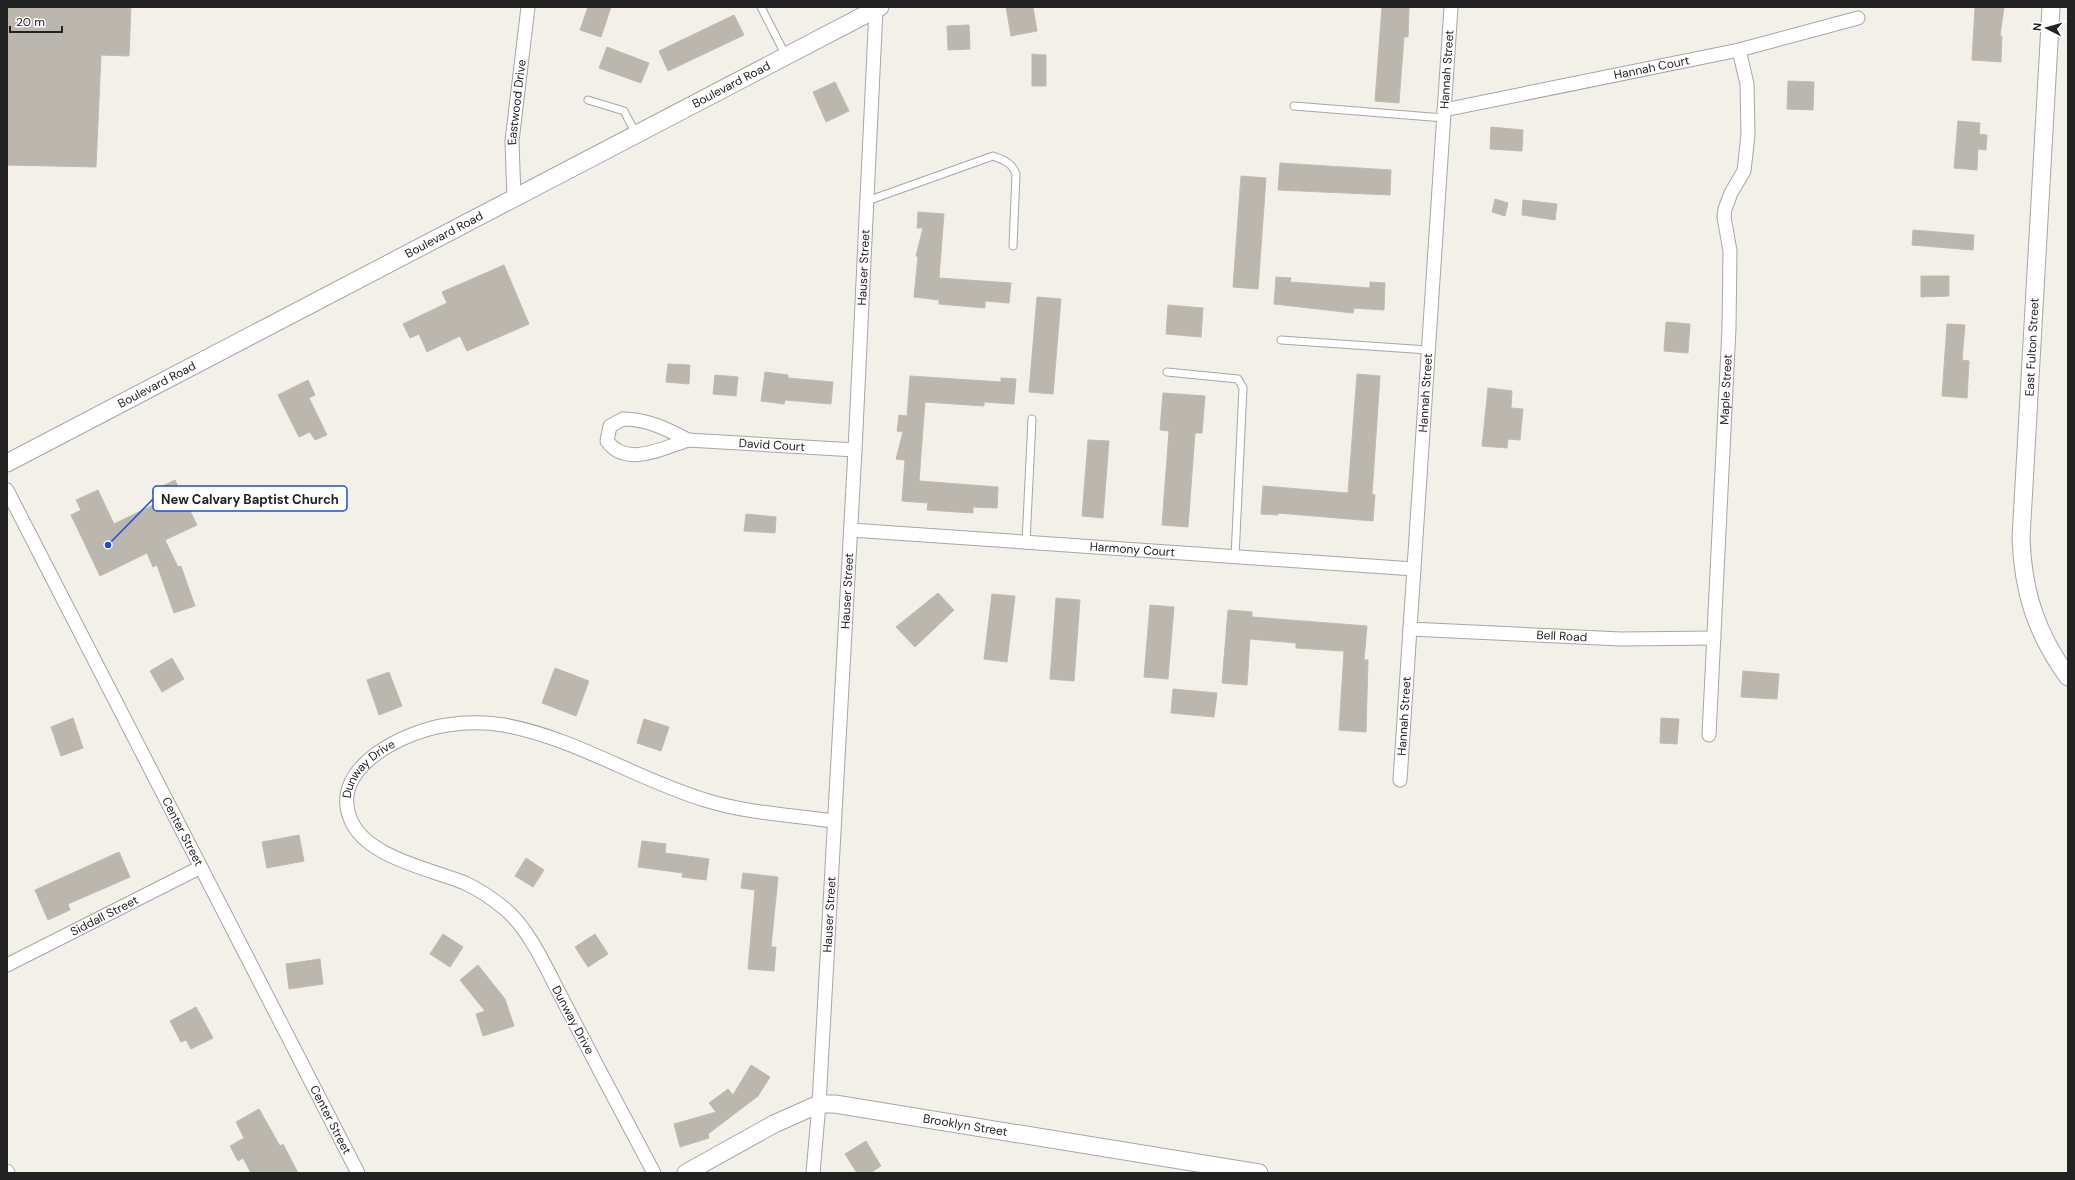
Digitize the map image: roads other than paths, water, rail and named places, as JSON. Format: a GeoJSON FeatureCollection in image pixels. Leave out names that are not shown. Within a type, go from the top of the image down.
{"type":"FeatureCollection","features":[{"type":"Feature","properties":{"kind":"street","name":"Eastwood Drive"},"geometry":{"type":"LineString","coordinates":[[514,198],[512,141],[528,7]]}},
{"type":"Feature","properties":{"kind":"street","name":"Hannah Street"},"geometry":{"type":"LineString","coordinates":[[1400,780],[1451,7]]}},
{"type":"Feature","properties":{"kind":"street","name":"East Fulton Street"},"geometry":{"type":"LineString","coordinates":[[2051,7],[2021,538],[2026,586],[2033,614],[2056,660],[2068,677]]}},
{"type":"Feature","properties":{"kind":"street","name":"Boulevard Road"},"geometry":{"type":"LineString","coordinates":[[7,463],[878,8]]}},
{"type":"Feature","properties":{"kind":"street","name":"Hauser Street"},"geometry":{"type":"LineString","coordinates":[[813,1173],[819,1104],[856,450],[867,201],[878,8]]}},
{"type":"Feature","properties":{"kind":"street","name":"Hannah Court"},"geometry":{"type":"LineString","coordinates":[[1444,114],[1739,50],[1858,18]]}},
{"type":"Feature","properties":{"kind":"street","name":"Maple Street"},"geometry":{"type":"LineString","coordinates":[[1709,735],[1729,328],[1730,251],[1725,209],[1731,193],[1744,171],[1748,135],[1747,84],[1739,50]]}},
{"type":"Feature","properties":{"kind":"street","name":"David Court"},"geometry":{"type":"LineString","coordinates":[[688,440],[655,424],[632,419],[615,422],[610,426],[607,441],[611,447],[626,454],[636,455],[688,440],[856,450]]}},
{"type":"Feature","properties":{"kind":"street","name":"Center Street"},"geometry":{"type":"LineString","coordinates":[[7,490],[358,1173]]}},
{"type":"Feature","properties":{"kind":"street","name":"Harmony Court"},"geometry":{"type":"LineString","coordinates":[[851,530],[1414,569]]}},
{"type":"Feature","properties":{"kind":"street","name":"Bell Road"},"geometry":{"type":"LineString","coordinates":[[1410,629],[1606,639],[1714,638]]}},
{"type":"Feature","properties":{"kind":"street","name":"Dunway Drive"},"geometry":{"type":"LineString","coordinates":[[654,1173],[547,971],[516,920],[490,897],[468,884],[402,860],[374,847],[356,829],[350,820],[347,801],[352,781],[360,769],[372,757],[400,739],[414,733],[444,725],[476,722],[520,728],[561,741],[645,778],[716,804],[749,810],[834,821]]}},
{"type":"Feature","properties":{"kind":"street","name":"Siddall Street"},"geometry":{"type":"LineString","coordinates":[[7,965],[201,866]]}},
{"type":"Feature","properties":{"kind":"street","name":"Brooklyn Street"},"geometry":{"type":"LineString","coordinates":[[686,1173],[774,1124],[819,1104],[835,1104],[1259,1173]]}},
{"type":"Feature","properties":{"kind":"lane"},"geometry":{"type":"LineString","coordinates":[[760,7],[786,56]]}},
{"type":"Feature","properties":{"kind":"lane"},"geometry":{"type":"LineString","coordinates":[[588,100],[624,111],[636,134]]}},
{"type":"Feature","properties":{"kind":"lane"},"geometry":{"type":"LineString","coordinates":[[1294,106],[1444,114]]}},
{"type":"Feature","properties":{"kind":"lane"},"geometry":{"type":"LineString","coordinates":[[867,201],[993,156],[1013,166],[1016,174],[1013,246]]}},
{"type":"Feature","properties":{"kind":"lane"},"geometry":{"type":"LineString","coordinates":[[1281,340],[1428,350]]}},
{"type":"Feature","properties":{"kind":"lane"},"geometry":{"type":"LineString","coordinates":[[1167,372],[1238,379],[1243,388],[1234,557]]}},
{"type":"Feature","properties":{"kind":"lane"},"geometry":{"type":"LineString","coordinates":[[1026,542],[1032,419]]}},
{"type":"Feature","properties":{"kind":"place","name":"New Calvary Baptist Church"},"geometry":{"type":"Point","coordinates":[108,545]}}]}
